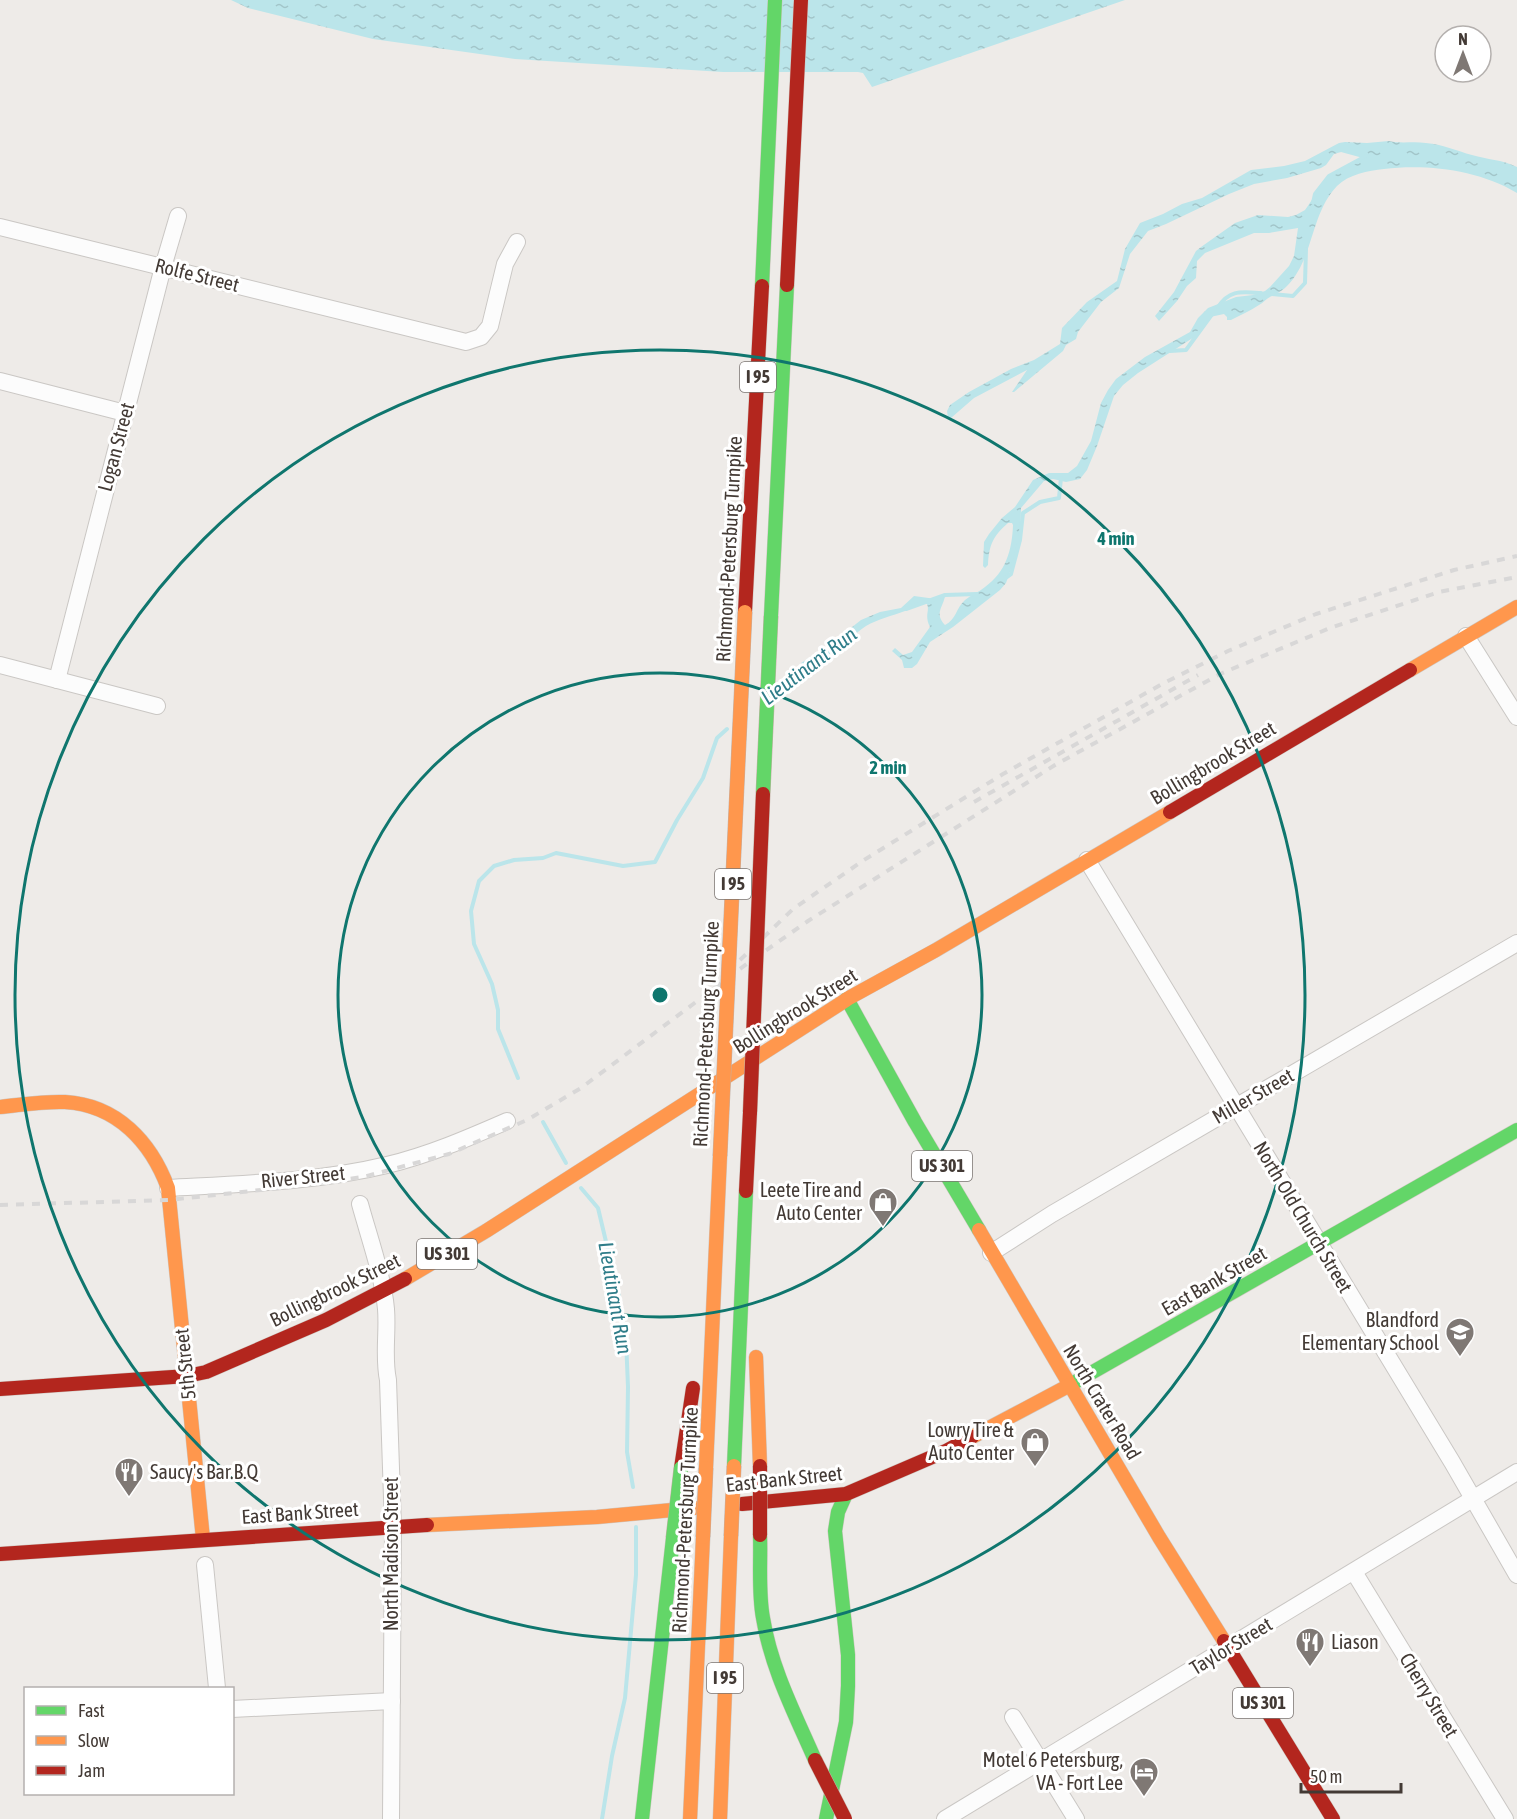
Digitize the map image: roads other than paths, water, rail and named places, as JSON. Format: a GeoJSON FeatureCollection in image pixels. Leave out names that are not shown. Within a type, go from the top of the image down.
{"type":"FeatureCollection","features":[{"type":"Feature","properties":{"kind":"main road","name":"Richmond-Petersburg Turnpike"},"geometry":{"type":"LineString","coordinates":[[690,1819],[775,0]]}},
{"type":"Feature","properties":{"kind":"main road","name":"I 95"},"geometry":{"type":"LineString","coordinates":[[720,1819],[771,616],[801,0]]}},
{"type":"Feature","properties":{"kind":"main road","name":"Bollingbrook Street"},"geometry":{"type":"LineString","coordinates":[[0,1389],[187,1376],[206,1372],[326,1320],[486,1231],[847,999],[936,950],[1517,607]]}},
{"type":"Feature","properties":{"kind":"main road","name":"North Crater Road"},"geometry":{"type":"LineString","coordinates":[[847,999],[904,1103],[1159,1537],[1333,1819]]}},
{"type":"Feature","properties":{"kind":"main road"},"geometry":{"type":"LineString","coordinates":[[0,1107],[50,1102],[75,1103],[112,1115],[144,1140],[164,1173],[168,1188]]}},
{"type":"Feature","properties":{"kind":"main road","name":"East Bank Street"},"geometry":{"type":"LineString","coordinates":[[0,1554],[393,1527],[597,1517],[846,1494],[946,1451],[1070,1385],[1517,1130]]}},
{"type":"Feature","properties":{"kind":"main road"},"geometry":{"type":"LineString","coordinates":[[748,1156],[754,1311]]}},
{"type":"Feature","properties":{"kind":"main road","name":"5th Street"},"geometry":{"type":"LineString","coordinates":[[168,1188],[203,1539]]}},
{"type":"Feature","properties":{"kind":"main road"},"geometry":{"type":"LineString","coordinates":[[642,1819],[681,1468],[716,1243]]}},
{"type":"Feature","properties":{"kind":"main road"},"geometry":{"type":"LineString","coordinates":[[755,1347],[760,1466],[762,1615],[773,1664],[815,1760],[845,1819]]}},
{"type":"Feature","properties":{"kind":"main road"},"geometry":{"type":"LineString","coordinates":[[826,1819],[842,1746],[847,1704],[848,1655],[835,1531],[838,1512],[846,1494]]}},
{"type":"Feature","properties":{"kind":"main road"},"geometry":{"type":"LineString","coordinates":[[652,1819],[653,1720]]}},
{"type":"Feature","properties":{"kind":"street","name":"Logan Street"},"geometry":{"type":"LineString","coordinates":[[57,680],[178,216]]}},
{"type":"Feature","properties":{"kind":"street","name":"Rolfe Street"},"geometry":{"type":"LineString","coordinates":[[0,227],[466,342],[481,337],[490,326],[505,264],[517,242]]}},
{"type":"Feature","properties":{"kind":"street"},"geometry":{"type":"LineString","coordinates":[[0,381],[125,413]]}},
{"type":"Feature","properties":{"kind":"street"},"geometry":{"type":"LineString","coordinates":[[1466,636],[1517,717]]}},
{"type":"Feature","properties":{"kind":"street"},"geometry":{"type":"LineString","coordinates":[[0,665],[157,706]]}},
{"type":"Feature","properties":{"kind":"street","name":"North Old Church Street"},"geometry":{"type":"LineString","coordinates":[[1088,860],[1318,1244],[1452,1462],[1517,1575]]}},
{"type":"Feature","properties":{"kind":"street","name":"Miller Street"},"geometry":{"type":"LineString","coordinates":[[991,1253],[1052,1214],[1517,943]]}},
{"type":"Feature","properties":{"kind":"street","name":"River Street"},"geometry":{"type":"LineString","coordinates":[[168,1188],[267,1182],[352,1172],[428,1154],[507,1121]]}},
{"type":"Feature","properties":{"kind":"street","name":"North Madison Street"},"geometry":{"type":"LineString","coordinates":[[360,1204],[383,1290],[386,1310],[385,1365],[388,1386],[393,1527],[391,1819]]}},
{"type":"Feature","properties":{"kind":"street","name":"Taylor Street"},"geometry":{"type":"LineString","coordinates":[[945,1819],[1517,1472]]}},
{"type":"Feature","properties":{"kind":"street"},"geometry":{"type":"LineString","coordinates":[[205,1565],[217,1687]]}},
{"type":"Feature","properties":{"kind":"street","name":"Cherry Street"},"geometry":{"type":"LineString","coordinates":[[1354,1572],[1505,1819]]}},
{"type":"Feature","properties":{"kind":"street"},"geometry":{"type":"LineString","coordinates":[[234,1709],[392,1701]]}},
{"type":"Feature","properties":{"kind":"street"},"geometry":{"type":"LineString","coordinates":[[1013,1717],[1076,1819]]}},
{"type":"Feature","properties":{"kind":"water"},"geometry":{"type":"Polygon","coordinates":[[[231,0],[1125,0],[872,87],[863,73],[858,72],[723,72],[515,59],[373,39],[248,8],[231,0]]]}},
{"type":"Feature","properties":{"kind":"water"},"geometry":{"type":"Polygon","coordinates":[[[1389,141],[1438,145],[1511,164],[1517,167],[1517,193],[1486,179],[1435,168],[1378,170],[1359,174],[1342,182],[1328,197],[1302,264],[1286,287],[1231,320],[1227,320],[1224,314],[1210,317],[1199,334],[1123,385],[1114,396],[1097,446],[1087,470],[1080,479],[1066,482],[1053,479],[1044,481],[1021,508],[1020,543],[1006,583],[1000,590],[930,642],[917,664],[912,668],[904,668],[902,660],[892,651],[895,648],[903,655],[912,652],[930,627],[927,619],[927,604],[918,605],[866,626],[827,657],[800,672],[801,663],[832,643],[861,620],[880,612],[901,608],[914,596],[936,599],[945,596],[940,617],[945,625],[949,623],[965,600],[983,589],[1003,567],[1009,552],[1013,525],[1008,523],[995,537],[989,552],[988,565],[985,568],[983,566],[984,542],[989,534],[1015,507],[1033,480],[1049,473],[1068,473],[1077,466],[1091,441],[1101,403],[1116,379],[1145,357],[1190,332],[1198,318],[1208,308],[1236,297],[1265,291],[1270,287],[1289,266],[1294,256],[1298,228],[1254,233],[1205,253],[1197,261],[1196,278],[1159,321],[1155,316],[1174,292],[1196,251],[1235,223],[1258,215],[1288,217],[1305,210],[1332,174],[1363,158],[1341,152],[1334,154],[1321,168],[1287,178],[1254,184],[1148,231],[1130,254],[1119,288],[1101,302],[1078,332],[1076,339],[1066,345],[1063,351],[1014,392],[1012,392],[1027,370],[974,398],[951,418],[948,418],[947,411],[950,405],[969,392],[1011,369],[1034,360],[1060,344],[1062,328],[1087,302],[1117,281],[1125,249],[1140,223],[1182,204],[1202,198],[1251,170],[1305,161],[1339,143],[1389,141]]]}},
{"type":"Feature","properties":{"kind":"waterway","name":"Lieutinant Run"},"geometry":{"type":"LineString","coordinates":[[1313,203],[1315,194],[1329,176],[1366,156]]}},
{"type":"Feature","properties":{"kind":"waterway","name":"Lieutinant Run"},"geometry":{"type":"LineString","coordinates":[[1272,294],[1293,296],[1305,283],[1306,249]]}},
{"type":"Feature","properties":{"kind":"waterway","name":"Lieutinant Run"},"geometry":{"type":"LineString","coordinates":[[1218,307],[1232,294],[1261,293]]}},
{"type":"Feature","properties":{"kind":"waterway","name":"Lieutinant Run"},"geometry":{"type":"LineString","coordinates":[[1170,351],[1186,350],[1213,313]]}},
{"type":"Feature","properties":{"kind":"waterway","name":"Lieutinant Run"},"geometry":{"type":"LineString","coordinates":[[1004,579],[1011,574],[1020,540],[1023,513],[1040,502],[1059,498],[1061,478]]}},
{"type":"Feature","properties":{"kind":"waterway","name":"Lieutinant Run"},"geometry":{"type":"LineString","coordinates":[[906,609],[945,595],[977,594]]}},
{"type":"Feature","properties":{"kind":"waterway","name":"Lieutinant Run"},"geometry":{"type":"LineString","coordinates":[[780,687],[804,667]]}},
{"type":"Feature","properties":{"kind":"waterway","name":"Lieutinant Run"},"geometry":{"type":"LineString","coordinates":[[518,1078],[498,1029],[498,1010],[492,984],[474,944],[471,911],[479,881],[494,866],[514,860],[543,858],[556,853],[623,866],[655,862],[703,778],[717,738],[727,729]]}},
{"type":"Feature","properties":{"kind":"waterway","name":"Lieutinant Run"},"geometry":{"type":"LineString","coordinates":[[543,1122],[566,1163]]}},
{"type":"Feature","properties":{"kind":"waterway","name":"Lieutinant Run"},"geometry":{"type":"LineString","coordinates":[[581,1188],[598,1208],[618,1292],[626,1339],[627,1452],[633,1487]]}},
{"type":"Feature","properties":{"kind":"waterway","name":"Lieutinant Run"},"geometry":{"type":"LineString","coordinates":[[602,1819],[612,1756],[625,1698],[636,1575],[636,1527]]}},
{"type":"Feature","properties":{"kind":"railway"},"geometry":{"type":"LineString","coordinates":[[740,960],[793,909],[864,860],[1003,774],[1162,684],[1228,651],[1316,614],[1454,570],[1517,556]]}},
{"type":"Feature","properties":{"kind":"railway"},"geometry":{"type":"LineString","coordinates":[[0,1205],[169,1200],[288,1187],[363,1177],[449,1154],[527,1120],[581,1088],[808,921],[1055,765],[1220,674],[1330,628],[1439,592],[1517,577]]}},
{"type":"Feature","properties":{"kind":"railway"},"geometry":{"type":"LineString","coordinates":[[974,802],[1198,675]]}},
{"type":"Feature","properties":{"kind":"place","name":"Leete Tire and Auto Center"},"geometry":{"type":"Point","coordinates":[883,1228]}},
{"type":"Feature","properties":{"kind":"place","name":"Blandford Elementary School"},"geometry":{"type":"Point","coordinates":[1460,1358]}},
{"type":"Feature","properties":{"kind":"place","name":"Lowry Tire & Auto Center"},"geometry":{"type":"Point","coordinates":[1035,1468]}},
{"type":"Feature","properties":{"kind":"place","name":"Saucy's Bar.B.Q"},"geometry":{"type":"Point","coordinates":[129,1498]}},
{"type":"Feature","properties":{"kind":"place","name":"Liason"},"geometry":{"type":"Point","coordinates":[1310,1668]}},
{"type":"Feature","properties":{"kind":"place","name":"Motel 6 Petersburg, VA - Fort Lee"},"geometry":{"type":"Point","coordinates":[1144,1798]}}]}
